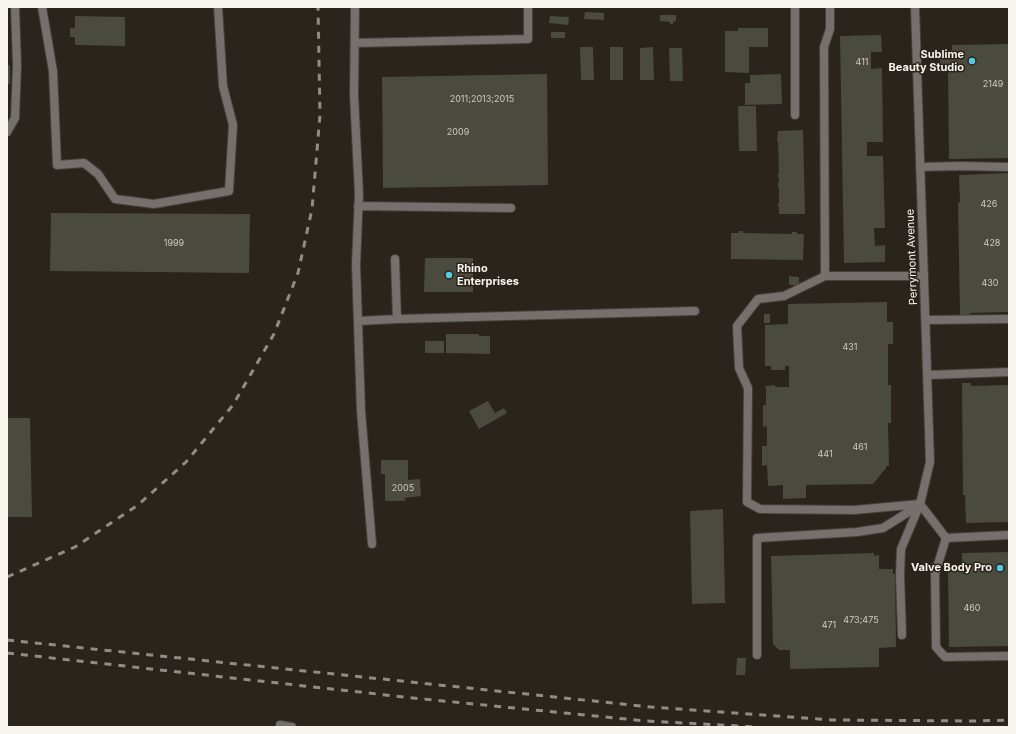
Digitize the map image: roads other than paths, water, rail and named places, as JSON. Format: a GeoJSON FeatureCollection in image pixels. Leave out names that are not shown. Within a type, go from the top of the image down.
{"type":"FeatureCollection","features":[{"type":"Feature","properties":{"kind":"street"},"geometry":{"type":"LineString","coordinates":[[7,132],[15,118],[17,65],[15,7]]}},
{"type":"Feature","properties":{"kind":"street"},"geometry":{"type":"LineString","coordinates":[[42,7],[52,71],[57,165],[84,163],[98,174],[115,199],[154,204],[229,191],[233,125],[223,86],[218,7]]}},
{"type":"Feature","properties":{"kind":"street"},"geometry":{"type":"LineString","coordinates":[[355,7],[354,95],[359,194],[356,265],[361,411],[372,544]]}},
{"type":"Feature","properties":{"kind":"street"},"geometry":{"type":"LineString","coordinates":[[355,43],[528,39],[528,7]]}},
{"type":"Feature","properties":{"kind":"street"},"geometry":{"type":"LineString","coordinates":[[795,7],[795,115]]}},
{"type":"Feature","properties":{"kind":"street"},"geometry":{"type":"LineString","coordinates":[[825,276],[824,47],[830,28],[830,7]]}},
{"type":"Feature","properties":{"kind":"street","name":"Perrymont Avenue"},"geometry":{"type":"LineString","coordinates":[[902,635],[900,575],[901,549],[920,504],[930,462],[915,7]]}},
{"type":"Feature","properties":{"kind":"street"},"geometry":{"type":"LineString","coordinates":[[920,167],[1009,167]]}},
{"type":"Feature","properties":{"kind":"street"},"geometry":{"type":"LineString","coordinates":[[358,206],[511,208]]}},
{"type":"Feature","properties":{"kind":"street"},"geometry":{"type":"LineString","coordinates":[[395,259],[397,319]]}},
{"type":"Feature","properties":{"kind":"street"},"geometry":{"type":"LineString","coordinates":[[920,504],[854,510],[760,509],[747,502],[748,388],[739,368],[737,326],[758,300],[784,296],[825,276],[924,276]]}},
{"type":"Feature","properties":{"kind":"street"},"geometry":{"type":"LineString","coordinates":[[358,321],[695,311]]}},
{"type":"Feature","properties":{"kind":"street"},"geometry":{"type":"LineString","coordinates":[[926,320],[1009,319]]}},
{"type":"Feature","properties":{"kind":"street"},"geometry":{"type":"LineString","coordinates":[[928,375],[1009,372]]}},
{"type":"Feature","properties":{"kind":"street"},"geometry":{"type":"LineString","coordinates":[[920,504],[946,538]]}},
{"type":"Feature","properties":{"kind":"street"},"geometry":{"type":"LineString","coordinates":[[757,656],[757,538],[857,532],[883,528],[920,504]]}},
{"type":"Feature","properties":{"kind":"street"},"geometry":{"type":"LineString","coordinates":[[946,538],[1009,535]]}},
{"type":"Feature","properties":{"kind":"street"},"geometry":{"type":"LineString","coordinates":[[946,538],[935,574],[936,647],[945,656],[1009,656]]}},
{"type":"Feature","properties":{"kind":"street"},"geometry":{"type":"LineString","coordinates":[[280,727],[280,725],[292,727]]}},
{"type":"Feature","properties":{"kind":"railway"},"geometry":{"type":"LineString","coordinates":[[7,577],[75,547],[138,505],[186,462],[233,405],[274,334],[298,273],[312,209],[320,115],[318,7]]}},
{"type":"Feature","properties":{"kind":"railway"},"geometry":{"type":"LineString","coordinates":[[7,640],[651,707],[832,720],[1009,720]]}},
{"type":"Feature","properties":{"kind":"railway"},"geometry":{"type":"LineString","coordinates":[[7,653],[413,698],[646,721],[757,727]]}},
{"type":"Feature","properties":{"kind":"place","name":"Sublime Beauty Studio"},"geometry":{"type":"Point","coordinates":[972,61]}},
{"type":"Feature","properties":{"kind":"place","name":"Rhino Enterprises"},"geometry":{"type":"Point","coordinates":[449,275]}},
{"type":"Feature","properties":{"kind":"place","name":"Valve Body Pro"},"geometry":{"type":"Point","coordinates":[1000,568]}}]}
